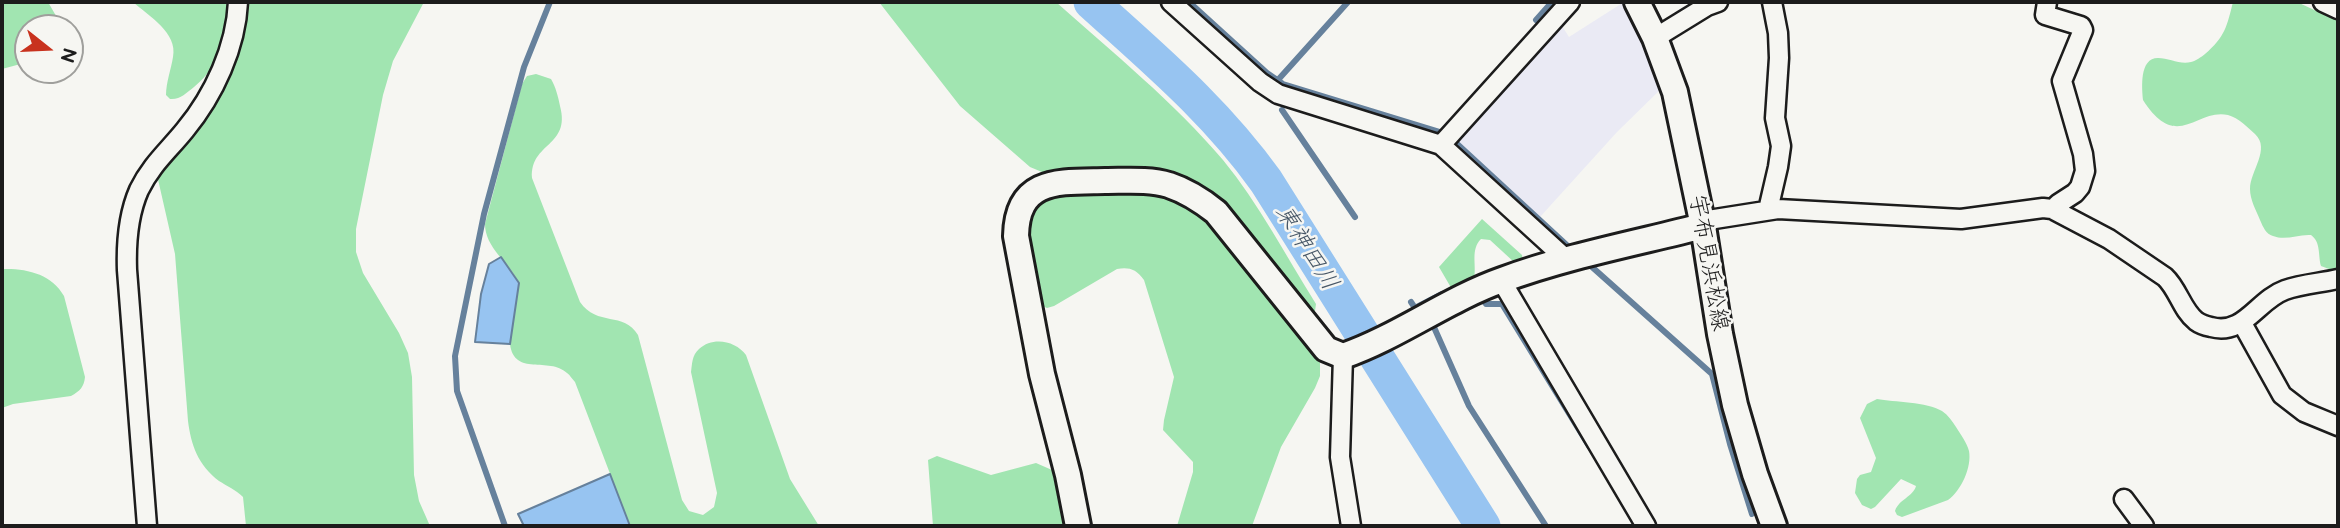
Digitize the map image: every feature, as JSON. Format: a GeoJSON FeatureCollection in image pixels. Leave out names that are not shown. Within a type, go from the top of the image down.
{"type":"FeatureCollection","features":[{"type":"Feature","properties":{"kind":"street"},"geometry":{"type":"LineString","coordinates":[[147,526],[127,270],[128,229],[139,190],[149,172],[184,131],[204,103],[220,73],[231,41],[238,2]]}},
{"type":"Feature","properties":{"kind":"street"},"geometry":{"type":"LineString","coordinates":[[1171,2],[1260,82],[1278,94],[1441,145],[1567,260]]}},
{"type":"Feature","properties":{"kind":"street"},"geometry":{"type":"LineString","coordinates":[[1441,145],[1570,2]]}},
{"type":"Feature","properties":{"kind":"street","name":"宇布見浜松線"},"geometry":{"type":"LineString","coordinates":[[1637,2],[1655,37],[1675,92],[1703,224],[1720,334],[1735,405],[1755,474],[1774,526]]}},
{"type":"Feature","properties":{"kind":"street"},"geometry":{"type":"LineString","coordinates":[[1655,37],[1718,2]]}},
{"type":"Feature","properties":{"kind":"street"},"geometry":{"type":"LineString","coordinates":[[1768,211],[1781,146],[1775,118],[1779,58],[1778,33],[1772,2]]}},
{"type":"Feature","properties":{"kind":"street"},"geometry":{"type":"LineString","coordinates":[[2047,2],[2045,15],[2081,26],[2083,30],[2062,81],[2083,154],[2085,171],[2080,187],[2058,204],[2056,210]]}},
{"type":"Feature","properties":{"kind":"street"},"geometry":{"type":"LineString","coordinates":[[2323,2],[2338,9]]}},
{"type":"Feature","properties":{"kind":"street"},"geometry":{"type":"LineString","coordinates":[[1078,526],[1042,374],[1016,236],[1021,206],[1031,194],[1044,185],[1059,182],[1149,181],[1185,191],[1216,212],[1326,349],[1347,354],[1500,280],[1703,224],[1768,211],[1794,209],[1961,219],[2043,208],[2056,210],[2109,239],[2165,277],[2194,320],[2221,330],[2242,323],[2275,295],[2285,290],[2338,279]]}},
{"type":"Feature","properties":{"kind":"street"},"geometry":{"type":"LineString","coordinates":[[1500,280],[1646,526]]}},
{"type":"Feature","properties":{"kind":"street"},"geometry":{"type":"LineString","coordinates":[[2242,323],[2281,395],[2304,412],[2338,426]]}},
{"type":"Feature","properties":{"kind":"street"},"geometry":{"type":"LineString","coordinates":[[1347,354],[1340,457],[1352,526]]}},
{"type":"Feature","properties":{"kind":"street"},"geometry":{"type":"LineString","coordinates":[[2124,499],[2144,526]]}},
{"type":"Feature","properties":{"kind":"shaded area"},"geometry":{"type":"Polygon","coordinates":[[[1624,2],[1645,42],[1662,88],[1617,132],[1540,217],[1458,141],[1562,26],[1569,37],[1624,2]]]}},
{"type":"Feature","properties":{"kind":"green space"},"geometry":{"type":"Polygon","coordinates":[[[2,2],[48,2],[55,14],[14,14],[14,66],[2,69],[2,2]]]}},
{"type":"Feature","properties":{"kind":"green space"},"geometry":{"type":"Polygon","coordinates":[[[133,2],[231,2],[217,59],[204,78],[180,97],[170,99],[166,95],[173,57],[171,40],[161,26],[133,2]]]}},
{"type":"Feature","properties":{"kind":"green space"},"geometry":{"type":"Polygon","coordinates":[[[245,2],[424,2],[393,61],[383,95],[356,229],[356,252],[363,273],[408,353],[412,377],[414,475],[419,501],[430,526],[246,526],[243,497],[212,475],[201,461],[191,438],[175,254],[157,175],[190,135],[245,2]]]}},
{"type":"Feature","properties":{"kind":"green space"},"geometry":{"type":"Polygon","coordinates":[[[879,2],[1056,2],[1164,98],[1223,160],[1272,230],[1316,304],[1315,311],[1311,313],[1223,205],[1130,171],[1042,172],[1030,167],[960,106],[879,2]]]}},
{"type":"Feature","properties":{"kind":"green space"},"geometry":{"type":"Polygon","coordinates":[[[2233,2],[2297,2],[2338,21],[2338,269],[2321,266],[2318,245],[2311,235],[2287,238],[2271,235],[2265,230],[2250,189],[2261,146],[2255,134],[2246,126],[2228,115],[2206,117],[2186,125],[2166,124],[2155,116],[2143,100],[2143,75],[2148,63],[2158,58],[2187,63],[2200,58],[2221,36],[2233,2]]]}},
{"type":"Feature","properties":{"kind":"green space"},"geometry":{"type":"Polygon","coordinates":[[[536,74],[551,79],[558,95],[562,119],[555,137],[537,157],[532,178],[580,302],[594,314],[625,323],[638,335],[682,500],[689,511],[703,515],[714,507],[717,493],[691,372],[699,349],[711,342],[724,342],[736,346],[746,355],[790,479],[819,526],[630,526],[575,382],[560,368],[525,363],[513,354],[510,344],[519,283],[493,248],[485,224],[522,84],[527,76],[536,74]]]}},
{"type":"Feature","properties":{"kind":"green space"},"geometry":{"type":"Polygon","coordinates":[[[1148,191],[1181,200],[1209,219],[1315,351],[1320,363],[1320,376],[1315,388],[1281,447],[1252,526],[1177,526],[1193,472],[1193,462],[1163,430],[1174,377],[1141,276],[1132,270],[1117,269],[1054,306],[1047,308],[1040,305],[1025,235],[1030,211],[1048,195],[1148,191]]]}},
{"type":"Feature","properties":{"kind":"green space"},"geometry":{"type":"Polygon","coordinates":[[[1482,219],[1522,255],[1523,261],[1515,263],[1490,240],[1481,239],[1475,253],[1474,279],[1453,291],[1439,267],[1482,219]]]}},
{"type":"Feature","properties":{"kind":"green space"},"geometry":{"type":"Polygon","coordinates":[[[2,269],[38,274],[53,282],[64,296],[85,377],[81,388],[71,396],[2,408],[2,269]]]}},
{"type":"Feature","properties":{"kind":"green space"},"geometry":{"type":"Polygon","coordinates":[[[1877,399],[1936,408],[1953,423],[1967,445],[1969,464],[1965,478],[1948,500],[1902,517],[1897,515],[1897,507],[1916,486],[1901,479],[1875,507],[1871,509],[1862,505],[1855,493],[1857,479],[1860,475],[1871,472],[1876,458],[1860,418],[1867,404],[1877,399]]]}},
{"type":"Feature","properties":{"kind":"green space"},"geometry":{"type":"Polygon","coordinates":[[[937,456],[991,475],[1036,463],[1052,470],[1064,526],[933,526],[928,460],[937,456]]]}},
{"type":"Feature","properties":{"kind":"water"},"geometry":{"type":"Polygon","coordinates":[[[501,257],[519,283],[510,344],[475,342],[481,294],[489,264],[501,257]]]}},
{"type":"Feature","properties":{"kind":"water"},"geometry":{"type":"Polygon","coordinates":[[[610,474],[630,526],[524,526],[518,514],[610,474]]]}},
{"type":"Feature","properties":{"kind":"waterway"},"geometry":{"type":"LineString","coordinates":[[505,526],[457,391],[455,356],[484,214],[524,67],[550,2]]}},
{"type":"Feature","properties":{"kind":"waterway","name":"東神田川"},"geometry":{"type":"LineString","coordinates":[[1091,2],[1205,108],[1266,181],[1483,526]]}},
{"type":"Feature","properties":{"kind":"waterway"},"geometry":{"type":"LineString","coordinates":[[1189,2],[1267,73],[1283,84],[1440,132]]}},
{"type":"Feature","properties":{"kind":"waterway"},"geometry":{"type":"LineString","coordinates":[[1277,81],[1348,2]]}},
{"type":"Feature","properties":{"kind":"waterway"},"geometry":{"type":"LineString","coordinates":[[1536,20],[1552,2]]}},
{"type":"Feature","properties":{"kind":"waterway"},"geometry":{"type":"LineString","coordinates":[[1282,110],[1355,217]]}},
{"type":"Feature","properties":{"kind":"waterway"},"geometry":{"type":"LineString","coordinates":[[1455,142],[1571,249],[1574,248]]}},
{"type":"Feature","properties":{"kind":"waterway"},"geometry":{"type":"LineString","coordinates":[[1592,267],[1712,374],[1752,514]]}},
{"type":"Feature","properties":{"kind":"waterway"},"geometry":{"type":"LineString","coordinates":[[1411,302],[1415,308],[1442,294]]}},
{"type":"Feature","properties":{"kind":"waterway"},"geometry":{"type":"LineString","coordinates":[[1483,300],[1486,304],[1502,304],[1589,446]]}},
{"type":"Feature","properties":{"kind":"waterway"},"geometry":{"type":"LineString","coordinates":[[1433,325],[1469,406],[1546,526]]}}]}
